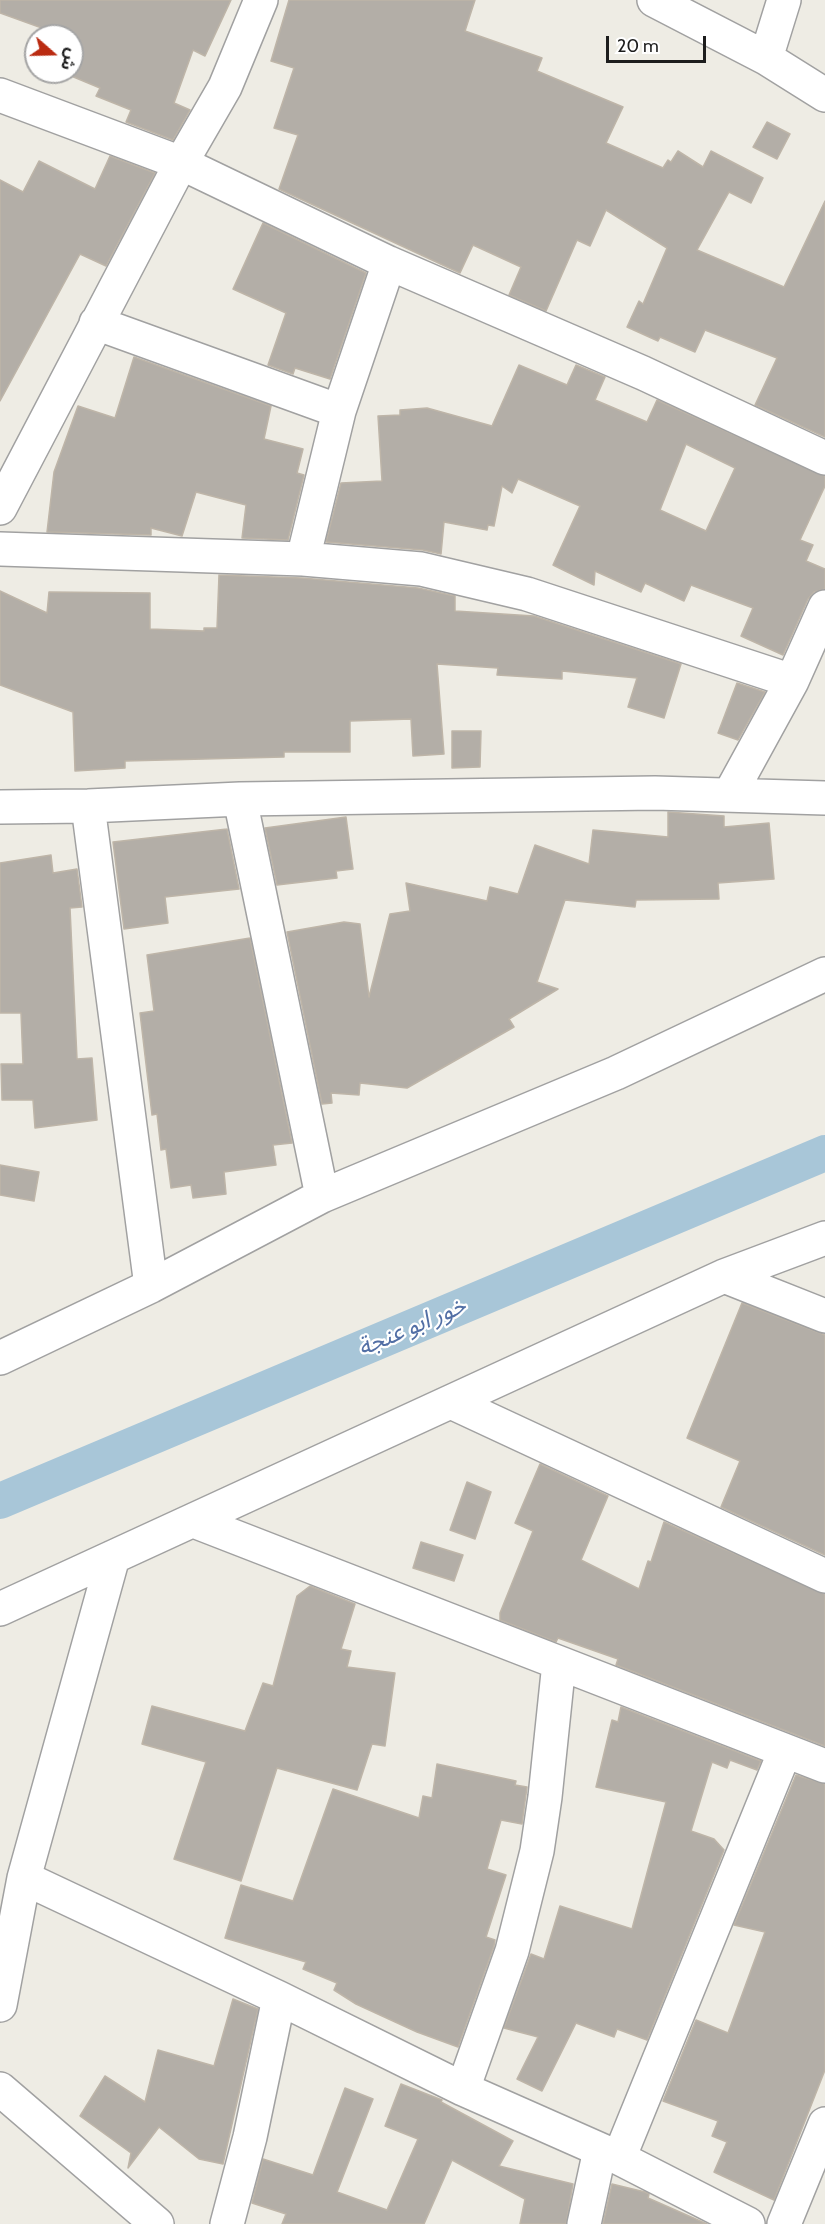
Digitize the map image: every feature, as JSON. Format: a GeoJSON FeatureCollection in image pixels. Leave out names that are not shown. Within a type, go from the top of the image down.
{"type":"FeatureCollection","features":[{"type":"Feature","properties":{"kind":"street"},"geometry":{"type":"LineString","coordinates":[[0,508],[181,163],[225,87],[261,0]]}},
{"type":"Feature","properties":{"kind":"street"},"geometry":{"type":"LineString","coordinates":[[654,0],[766,58],[825,95]]}},
{"type":"Feature","properties":{"kind":"street"},"geometry":{"type":"LineString","coordinates":[[766,58],[784,0]]}},
{"type":"Feature","properties":{"kind":"street"},"geometry":{"type":"LineString","coordinates":[[0,95],[181,163],[389,263],[643,373],[825,458]]}},
{"type":"Feature","properties":{"kind":"street"},"geometry":{"type":"LineString","coordinates":[[303,559],[339,411],[389,263]]}},
{"type":"Feature","properties":{"kind":"street"},"geometry":{"type":"LineString","coordinates":[[96,323],[339,411]]}},
{"type":"Feature","properties":{"kind":"street"},"geometry":{"type":"LineString","coordinates":[[0,549],[303,559],[422,569],[516,591],[792,681]]}},
{"type":"Feature","properties":{"kind":"street"},"geometry":{"type":"LineString","coordinates":[[730,794],[792,681],[825,607]]}},
{"type":"Feature","properties":{"kind":"street"},"geometry":{"type":"LineString","coordinates":[[0,807],[88,806],[240,799],[730,794],[825,798]]}},
{"type":"Feature","properties":{"kind":"street"},"geometry":{"type":"LineString","coordinates":[[240,799],[322,1196]]}},
{"type":"Feature","properties":{"kind":"street"},"geometry":{"type":"LineString","coordinates":[[88,806],[151,1286]]}},
{"type":"Feature","properties":{"kind":"street"},"geometry":{"type":"LineString","coordinates":[[0,1358],[151,1286],[322,1196],[616,1073],[825,974]]}},
{"type":"Feature","properties":{"kind":"street"},"geometry":{"type":"LineString","coordinates":[[0,1609],[724,1276],[825,1238]]}},
{"type":"Feature","properties":{"kind":"street"},"geometry":{"type":"LineString","coordinates":[[724,1276],[825,1316]]}},
{"type":"Feature","properties":{"kind":"street"},"geometry":{"type":"LineString","coordinates":[[451,1402],[825,1576]]}},
{"type":"Feature","properties":{"kind":"street"},"geometry":{"type":"LineString","coordinates":[[194,1521],[825,1766]]}},
{"type":"Feature","properties":{"kind":"street"},"geometry":{"type":"LineString","coordinates":[[0,2005],[24,1878],[113,1557]]}},
{"type":"Feature","properties":{"kind":"street"},"geometry":{"type":"LineString","coordinates":[[463,2089],[512,1951],[537,1851],[559,1663]]}},
{"type":"Feature","properties":{"kind":"street"},"geometry":{"type":"LineString","coordinates":[[584,2224],[610,2154],[785,1751]]}},
{"type":"Feature","properties":{"kind":"street"},"geometry":{"type":"LineString","coordinates":[[24,1878],[279,1998],[463,2089],[610,2154],[717,2216],[748,2224]]}},
{"type":"Feature","properties":{"kind":"street"},"geometry":{"type":"LineString","coordinates":[[227,2224],[250,2137],[279,1998]]}},
{"type":"Feature","properties":{"kind":"street"},"geometry":{"type":"LineString","coordinates":[[0,2089],[157,2224]]}},
{"type":"Feature","properties":{"kind":"street"},"geometry":{"type":"LineString","coordinates":[[784,2224],[825,2124]]}},
{"type":"Feature","properties":{"kind":"building"},"geometry":{"type":"Polygon","coordinates":[[[0,0],[231,0],[205,56],[193,50],[174,103],[190,110],[173,140],[126,122],[131,110],[96,96],[100,88],[84,81],[84,24],[31,24],[0,13],[0,0]]]}},
{"type":"Feature","properties":{"kind":"building"},"geometry":{"type":"Polygon","coordinates":[[[289,0],[475,0],[465,31],[542,58],[537,71],[623,107],[606,143],[663,168],[668,160],[671,162],[678,151],[703,167],[711,151],[763,178],[751,203],[729,192],[697,250],[784,287],[825,201],[825,437],[755,405],[777,358],[705,330],[695,352],[660,337],[658,341],[627,327],[639,301],[643,304],[667,248],[606,210],[590,246],[577,240],[546,311],[509,295],[521,267],[473,245],[460,273],[279,189],[298,135],[274,128],[294,68],[271,61],[289,0]]]}},
{"type":"Feature","properties":{"kind":"building"},"geometry":{"type":"Polygon","coordinates":[[[767,122],[790,134],[777,159],[753,147],[767,122]]]}},
{"type":"Feature","properties":{"kind":"building"},"geometry":{"type":"Polygon","coordinates":[[[110,156],[155,173],[106,266],[80,254],[0,401],[0,180],[23,192],[39,161],[95,189],[110,156]]]}},
{"type":"Feature","properties":{"kind":"building"},"geometry":{"type":"Polygon","coordinates":[[[263,223],[366,273],[330,379],[295,368],[293,374],[268,365],[286,313],[233,289],[263,223]]]}},
{"type":"Feature","properties":{"kind":"building"},"geometry":{"type":"Polygon","coordinates":[[[134,357],[271,406],[264,439],[303,449],[297,473],[304,475],[288,540],[242,538],[246,505],[196,492],[182,536],[151,528],[151,535],[47,532],[54,472],[78,406],[115,418],[134,357]]]}},
{"type":"Feature","properties":{"kind":"building"},"geometry":{"type":"Polygon","coordinates":[[[519,365],[567,385],[576,365],[605,377],[595,400],[647,422],[657,400],[825,476],[825,486],[800,540],[813,545],[806,561],[825,569],[825,589],[814,592],[808,599],[783,655],[741,636],[753,608],[691,585],[684,601],[645,583],[641,592],[595,571],[594,585],[553,565],[580,506],[518,479],[512,493],[502,486],[494,526],[488,525],[487,530],[444,522],[441,554],[423,550],[326,542],[341,483],[382,481],[378,416],[400,415],[400,410],[427,408],[492,426],[519,365]],[[686,444],[660,510],[706,531],[735,468],[686,444]]]}},
{"type":"Feature","properties":{"kind":"building"},"geometry":{"type":"Polygon","coordinates":[[[219,575],[302,578],[418,588],[455,596],[455,611],[534,616],[681,664],[664,718],[628,707],[637,678],[562,671],[562,679],[497,675],[498,668],[437,664],[444,754],[413,756],[411,719],[350,721],[350,752],[284,752],[284,757],[125,761],[125,768],[75,771],[73,712],[0,685],[0,591],[47,613],[49,592],[150,593],[150,629],[204,631],[204,628],[217,628],[219,575]]]}},
{"type":"Feature","properties":{"kind":"building"},"geometry":{"type":"Polygon","coordinates":[[[737,683],[765,692],[738,740],[718,733],[737,683]]]}},
{"type":"Feature","properties":{"kind":"building"},"geometry":{"type":"Polygon","coordinates":[[[452,731],[481,731],[480,767],[452,768],[452,731]]]}},
{"type":"Feature","properties":{"kind":"building"},"geometry":{"type":"Polygon","coordinates":[[[668,812],[724,816],[724,827],[769,823],[774,879],[718,883],[719,899],[636,900],[635,907],[565,900],[537,982],[558,989],[509,1019],[514,1027],[407,1088],[360,1083],[359,1095],[331,1093],[332,1103],[322,1104],[287,932],[344,922],[360,924],[369,997],[390,914],[410,911],[406,883],[487,901],[490,887],[518,894],[535,845],[589,864],[593,830],[668,837],[668,812]]]}},
{"type":"Feature","properties":{"kind":"building"},"geometry":{"type":"Polygon","coordinates":[[[346,817],[353,869],[336,871],[337,878],[277,885],[265,828],[346,817]]]}},
{"type":"Feature","properties":{"kind":"building"},"geometry":{"type":"Polygon","coordinates":[[[227,829],[239,889],[165,897],[168,923],[124,929],[113,842],[227,829]]]}},
{"type":"Feature","properties":{"kind":"building"},"geometry":{"type":"Polygon","coordinates":[[[51,855],[53,873],[77,869],[82,907],[70,908],[77,1059],[92,1058],[97,1120],[35,1128],[33,1100],[2,1100],[1,1064],[23,1064],[21,1013],[0,1013],[0,863],[51,855]]]}},
{"type":"Feature","properties":{"kind":"building"},"geometry":{"type":"Polygon","coordinates":[[[250,938],[292,1143],[273,1145],[276,1165],[224,1172],[226,1194],[193,1198],[191,1185],[171,1188],[166,1149],[161,1150],[157,1114],[152,1115],[140,1013],[154,1011],[147,955],[250,938]]]}},
{"type":"Feature","properties":{"kind":"building"},"geometry":{"type":"Polygon","coordinates":[[[0,1165],[39,1172],[34,1201],[0,1195],[0,1165]]]}},
{"type":"Feature","properties":{"kind":"building"},"geometry":{"type":"Polygon","coordinates":[[[742,1303],[825,1335],[825,1555],[721,1507],[740,1461],[687,1438],[742,1303]]]}},
{"type":"Feature","properties":{"kind":"building"},"geometry":{"type":"Polygon","coordinates":[[[540,1464],[608,1496],[581,1560],[639,1589],[648,1561],[651,1562],[664,1522],[825,1594],[825,1746],[616,1665],[618,1659],[558,1638],[556,1642],[500,1620],[500,1613],[533,1531],[515,1523],[540,1464]]]}},
{"type":"Feature","properties":{"kind":"building"},"geometry":{"type":"Polygon","coordinates":[[[467,1482],[491,1492],[475,1539],[450,1530],[467,1482]]]}},
{"type":"Feature","properties":{"kind":"building"},"geometry":{"type":"Polygon","coordinates":[[[421,1542],[463,1555],[454,1581],[413,1568],[421,1542]]]}},
{"type":"Feature","properties":{"kind":"building"},"geometry":{"type":"Polygon","coordinates":[[[310,1586],[355,1604],[341,1649],[351,1651],[347,1667],[395,1673],[385,1746],[372,1744],[357,1790],[277,1768],[241,1881],[174,1859],[206,1762],[142,1744],[152,1706],[245,1731],[263,1683],[273,1686],[297,1596],[310,1586]]]}},
{"type":"Feature","properties":{"kind":"building"},"geometry":{"type":"Polygon","coordinates":[[[621,1707],[761,1761],[757,1770],[730,1760],[727,1768],[712,1762],[691,1831],[714,1839],[724,1850],[647,2040],[617,2029],[614,2037],[576,2023],[542,2091],[517,2079],[538,2037],[504,2028],[531,1954],[544,1959],[560,1906],[632,1929],[666,1802],[596,1787],[612,1720],[618,1722],[621,1707]]]}},
{"type":"Feature","properties":{"kind":"building"},"geometry":{"type":"Polygon","coordinates":[[[437,1764],[516,1781],[515,1785],[527,1787],[522,1824],[501,1820],[487,1869],[506,1875],[486,1937],[495,1940],[494,1946],[458,2047],[417,2032],[356,2004],[334,1990],[337,1983],[303,1969],[306,1962],[225,1938],[241,1885],[293,1901],[333,1789],[419,1818],[423,1796],[432,1798],[437,1764]]]}},
{"type":"Feature","properties":{"kind":"building"},"geometry":{"type":"Polygon","coordinates":[[[796,1775],[825,1784],[825,2070],[774,2200],[714,2172],[727,2142],[712,2136],[718,2121],[663,2101],[696,2020],[728,2033],[765,1932],[734,1925],[796,1775]]]}},
{"type":"Feature","properties":{"kind":"building"},"geometry":{"type":"Polygon","coordinates":[[[233,1999],[258,2009],[223,2164],[199,2159],[159,2127],[128,2168],[131,2153],[80,2116],[105,2076],[145,2102],[158,2050],[214,2066],[233,1999]]]}},
{"type":"Feature","properties":{"kind":"building"},"geometry":{"type":"Polygon","coordinates":[[[401,2084],[442,2100],[441,2102],[513,2141],[499,2166],[573,2184],[566,2224],[520,2224],[525,2199],[452,2160],[424,2224],[282,2224],[286,2214],[252,2203],[263,2159],[313,2175],[345,2088],[373,2099],[337,2192],[387,2210],[418,2139],[385,2126],[401,2084]]]}},
{"type":"Feature","properties":{"kind":"building"},"geometry":{"type":"Polygon","coordinates":[[[612,2184],[645,2192],[649,2194],[648,2198],[707,2224],[603,2224],[612,2184]]]}},
{"type":"Feature","properties":{"kind":"waterway","name":"خور ابو عنجة"},"geometry":{"type":"LineString","coordinates":[[0,1501],[825,1153]]}}]}
